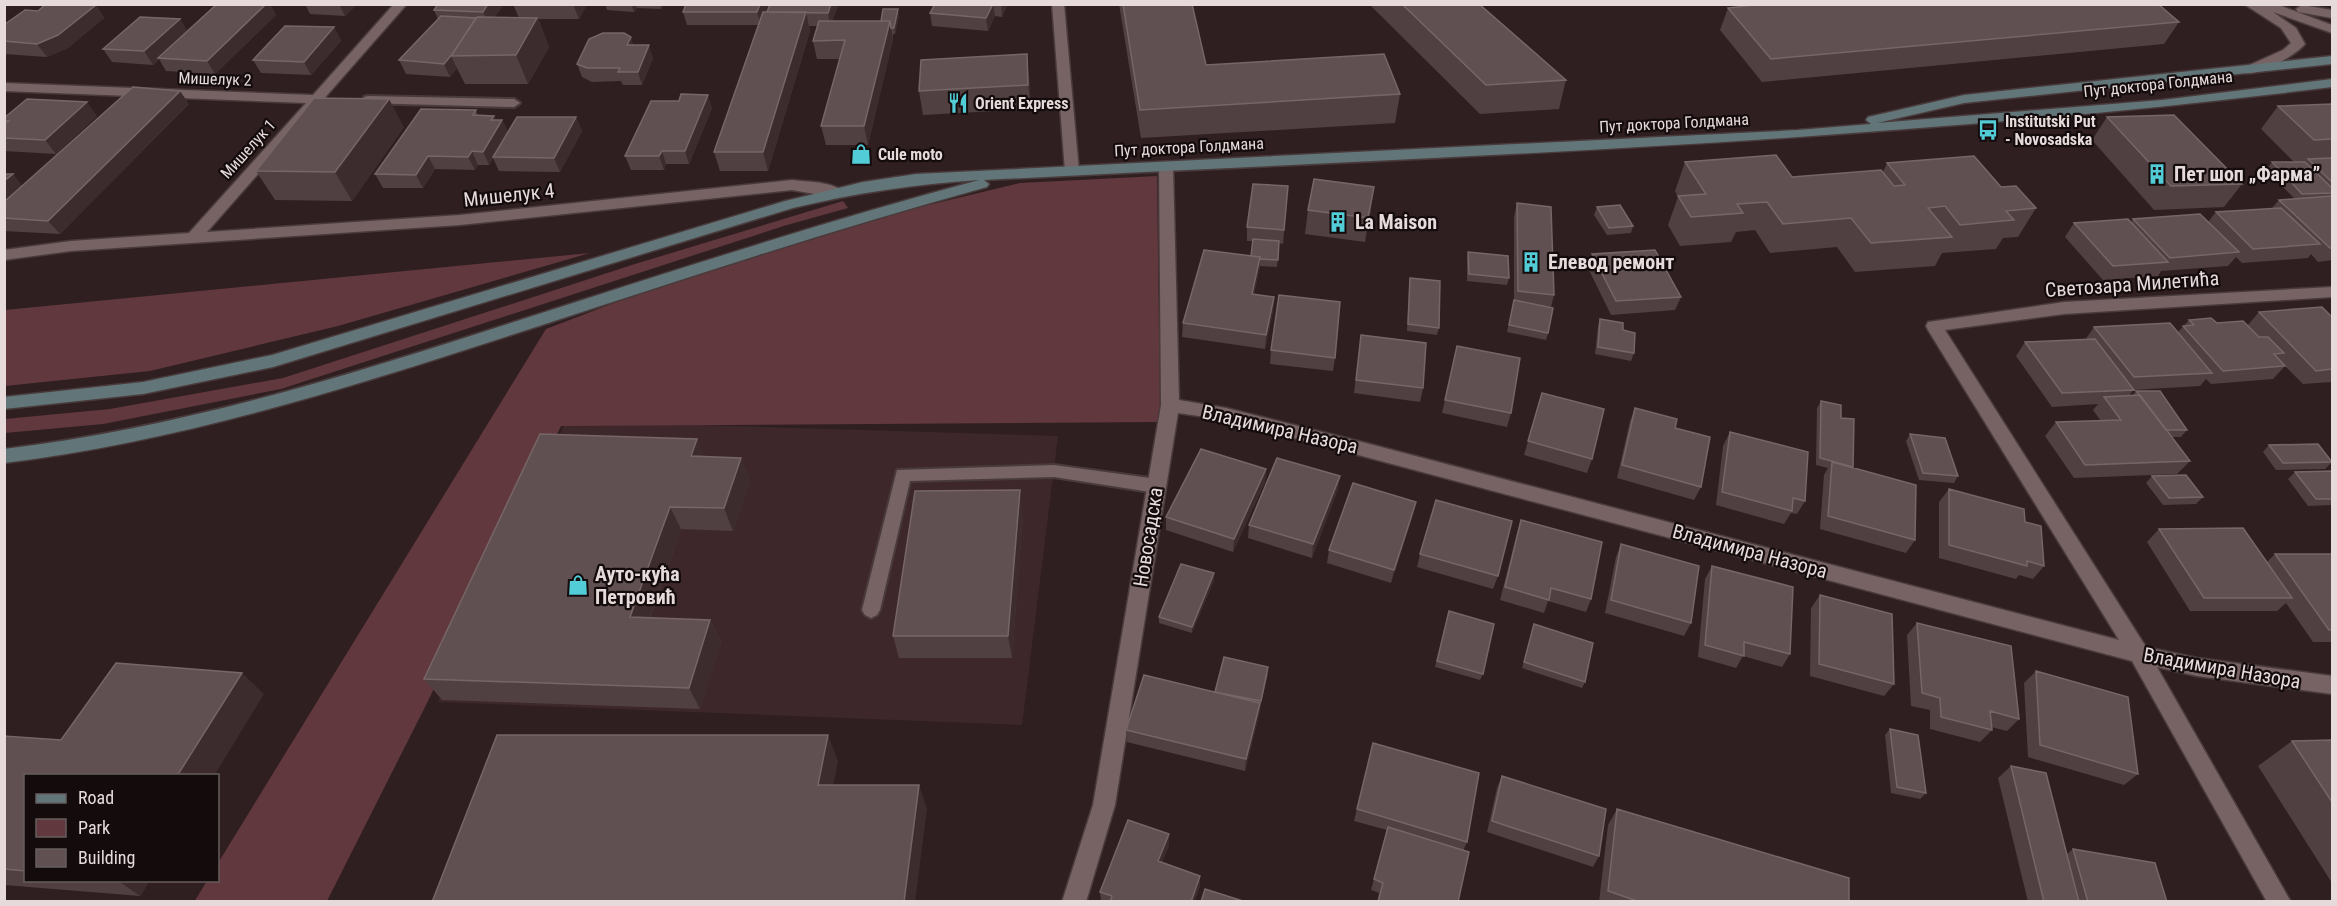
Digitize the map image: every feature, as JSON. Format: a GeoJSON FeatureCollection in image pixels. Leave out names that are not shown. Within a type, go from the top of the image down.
{"type":"FeatureCollection","features":[{"type":"Feature","properties":{"kind":"street","name":"Мишелук 1"},"geometry":{"type":"LineString","coordinates":[[194,237],[401,4]]}},
{"type":"Feature","properties":{"kind":"street"},"geometry":{"type":"LineString","coordinates":[[1058,4],[1072,171]]}},
{"type":"Feature","properties":{"kind":"street"},"geometry":{"type":"LineString","coordinates":[[2250,4],[2288,29],[2297,39],[2298,44],[2288,53],[2250,70]]}},
{"type":"Feature","properties":{"kind":"street"},"geometry":{"type":"LineString","coordinates":[[2264,4],[2332,29]]}},
{"type":"Feature","properties":{"kind":"street"},"geometry":{"type":"LineString","coordinates":[[2282,4],[2332,14]]}},
{"type":"Feature","properties":{"kind":"street","name":"Пут доктора Голдмана"},"geometry":{"type":"LineString","coordinates":[[1827,132],[1907,110],[1964,99],[2332,60]]}},
{"type":"Feature","properties":{"kind":"street","name":"Пут доктора Голдмана"},"geometry":{"type":"LineString","coordinates":[[1016,175],[1827,132],[2162,104],[2332,83]]}},
{"type":"Feature","properties":{"kind":"street","name":"Мишелук 2"},"geometry":{"type":"LineString","coordinates":[[4,87],[316,99]]}},
{"type":"Feature","properties":{"kind":"street","name":"Новосадска"},"geometry":{"type":"LineString","coordinates":[[1074,902],[1104,805],[1170,405],[1166,166]]}},
{"type":"Feature","properties":{"kind":"street"},"geometry":{"type":"LineString","coordinates":[[4,456],[66,450],[239,414],[340,385],[862,215],[1016,175]]}},
{"type":"Feature","properties":{"kind":"street","name":"Мишелук 4"},"geometry":{"type":"LineString","coordinates":[[4,255],[71,246],[460,220],[792,185],[821,188],[837,193],[916,179],[1016,175]]}},
{"type":"Feature","properties":{"kind":"street"},"geometry":{"type":"LineString","coordinates":[[4,403],[144,388],[273,361],[612,257],[837,193]]}},
{"type":"Feature","properties":{"kind":"street","name":"Светозара Милетића"},"geometry":{"type":"LineString","coordinates":[[2139,654],[1934,326],[2064,308],[2332,292]]}},
{"type":"Feature","properties":{"kind":"street","name":"Владимира Назора"},"geometry":{"type":"LineString","coordinates":[[1170,405],[1226,414],[2139,654],[2198,667],[2332,685]]}},
{"type":"Feature","properties":{"kind":"street"},"geometry":{"type":"LineString","coordinates":[[2139,654],[2280,902]]}},
{"type":"Feature","properties":{"kind":"lane"},"geometry":{"type":"LineString","coordinates":[[316,99],[514,103]]}},
{"type":"Feature","properties":{"kind":"lane"},"geometry":{"type":"LineString","coordinates":[[871,610],[903,475],[1054,471],[1157,486]]}},
{"type":"Feature","properties":{"kind":"shaded area"},"geometry":{"type":"Polygon","coordinates":[[[566,421],[1058,436],[1022,725],[438,702],[566,421]]]}},
{"type":"Feature","properties":{"kind":"green space"},"geometry":{"type":"Polygon","coordinates":[[[1157,176],[1160,404],[1158,422],[561,426],[426,705],[327,901],[194,902],[206,882],[219,882],[219,861],[546,329],[671,281],[870,219],[1020,183],[1157,176]]]}},
{"type":"Feature","properties":{"kind":"green space"},"geometry":{"type":"Polygon","coordinates":[[[843,201],[848,208],[787,225],[281,389],[103,424],[5,433],[5,419],[110,409],[283,378],[635,264],[843,201]]]}},
{"type":"Feature","properties":{"kind":"green space"},"geometry":{"type":"Polygon","coordinates":[[[590,253],[338,326],[150,371],[5,386],[5,310],[590,253]]]}},
{"type":"Feature","properties":{"kind":"building"},"geometry":{"type":"Polygon","coordinates":[[[46,4],[96,5],[58,35],[37,44],[4,41],[4,25],[25,10],[38,11],[46,4]]]}},
{"type":"Feature","properties":{"kind":"building"},"geometry":{"type":"Polygon","coordinates":[[[217,4],[266,4],[207,61],[158,58],[217,4]]]}},
{"type":"Feature","properties":{"kind":"building"},"geometry":{"type":"Polygon","coordinates":[[[438,4],[488,4],[483,12],[434,10],[438,4]]]}},
{"type":"Feature","properties":{"kind":"building"},"geometry":{"type":"Polygon","coordinates":[[[686,4],[760,4],[757,12],[683,12],[686,4]]]}},
{"type":"Feature","properties":{"kind":"building"},"geometry":{"type":"Polygon","coordinates":[[[770,4],[831,4],[828,13],[767,12],[770,4]]]}},
{"type":"Feature","properties":{"kind":"building"},"geometry":{"type":"Polygon","coordinates":[[[935,4],[993,4],[986,18],[930,13],[935,4]]]}},
{"type":"Feature","properties":{"kind":"building"},"geometry":{"type":"Polygon","coordinates":[[[1123,4],[1192,4],[1206,65],[1384,54],[1400,94],[1140,110],[1123,4]]]}},
{"type":"Feature","properties":{"kind":"building"},"geometry":{"type":"Polygon","coordinates":[[[1402,4],[1479,4],[1566,80],[1486,85],[1402,4]]]}},
{"type":"Feature","properties":{"kind":"building"},"geometry":{"type":"Polygon","coordinates":[[[1762,4],[2158,4],[2179,22],[1771,59],[1728,8],[1762,4]]]}},
{"type":"Feature","properties":{"kind":"building"},"geometry":{"type":"Polygon","coordinates":[[[883,9],[898,9],[894,28],[891,28],[890,21],[881,21],[883,9]]]}},
{"type":"Feature","properties":{"kind":"building"},"geometry":{"type":"Polygon","coordinates":[[[763,12],[806,12],[763,152],[714,152],[763,12]]]}},
{"type":"Feature","properties":{"kind":"building"},"geometry":{"type":"Polygon","coordinates":[[[441,16],[476,18],[444,64],[399,60],[441,16]]]}},
{"type":"Feature","properties":{"kind":"building"},"geometry":{"type":"Polygon","coordinates":[[[140,17],[180,19],[144,51],[103,49],[140,17]]]}},
{"type":"Feature","properties":{"kind":"building"},"geometry":{"type":"Polygon","coordinates":[[[477,17],[537,18],[516,55],[451,56],[477,17]]]}},
{"type":"Feature","properties":{"kind":"building"},"geometry":{"type":"Polygon","coordinates":[[[819,21],[890,21],[864,126],[821,126],[845,40],[813,41],[819,21]]]}},
{"type":"Feature","properties":{"kind":"building"},"geometry":{"type":"Polygon","coordinates":[[[285,26],[334,27],[304,62],[253,60],[285,26]]]}},
{"type":"Feature","properties":{"kind":"building"},"geometry":{"type":"Polygon","coordinates":[[[603,33],[624,33],[631,37],[627,45],[649,45],[638,72],[618,72],[620,68],[587,68],[577,64],[589,39],[603,33]]]}},
{"type":"Feature","properties":{"kind":"building"},"geometry":{"type":"Polygon","coordinates":[[[1027,54],[1028,85],[919,91],[921,60],[1027,54]]]}},
{"type":"Feature","properties":{"kind":"building"},"geometry":{"type":"Polygon","coordinates":[[[133,87],[180,91],[48,221],[4,218],[4,202],[133,87]]]}},
{"type":"Feature","properties":{"kind":"building"},"geometry":{"type":"Polygon","coordinates":[[[681,94],[708,95],[685,151],[662,151],[659,156],[625,156],[651,101],[679,101],[681,94]]]}},
{"type":"Feature","properties":{"kind":"building"},"geometry":{"type":"Polygon","coordinates":[[[314,98],[389,99],[335,172],[256,171],[314,98]]]}},
{"type":"Feature","properties":{"kind":"building"},"geometry":{"type":"Polygon","coordinates":[[[27,99],[87,102],[45,140],[4,138],[4,124],[9,121],[4,118],[27,99]]]}},
{"type":"Feature","properties":{"kind":"building"},"geometry":{"type":"Polygon","coordinates":[[[2332,104],[2332,139],[2314,140],[2278,106],[2332,104]]]}},
{"type":"Feature","properties":{"kind":"building"},"geometry":{"type":"Polygon","coordinates":[[[421,109],[476,110],[473,115],[494,116],[491,120],[502,120],[483,152],[472,151],[468,157],[428,156],[416,175],[375,174],[421,109]]]}},
{"type":"Feature","properties":{"kind":"building"},"geometry":{"type":"Polygon","coordinates":[[[2174,115],[2242,184],[2171,186],[2107,117],[2174,115]]]}},
{"type":"Feature","properties":{"kind":"building"},"geometry":{"type":"Polygon","coordinates":[[[517,117],[576,117],[554,158],[493,157],[517,117]]]}},
{"type":"Feature","properties":{"kind":"building"},"geometry":{"type":"Polygon","coordinates":[[[1776,155],[1792,177],[1881,170],[1894,186],[1905,185],[1887,163],[1974,156],[2001,187],[2016,186],[2036,208],[2006,211],[2014,220],[1960,225],[1945,206],[1928,208],[1952,237],[1871,243],[1851,218],[1783,224],[1767,202],[1737,204],[1743,213],[1691,217],[1678,196],[1706,194],[1685,162],[1776,155]]]}},
{"type":"Feature","properties":{"kind":"building"},"geometry":{"type":"Polygon","coordinates":[[[2332,158],[2332,182],[2308,159],[2332,158]]]}},
{"type":"Feature","properties":{"kind":"building"},"geometry":{"type":"Polygon","coordinates":[[[2272,162],[2305,162],[2332,188],[2332,193],[2302,194],[2272,162]]]}},
{"type":"Feature","properties":{"kind":"building"},"geometry":{"type":"Polygon","coordinates":[[[4,174],[13,174],[4,181],[4,174]]]}},
{"type":"Feature","properties":{"kind":"building"},"geometry":{"type":"Polygon","coordinates":[[[1314,179],[1374,187],[1368,218],[1308,210],[1314,179]]]}},
{"type":"Feature","properties":{"kind":"building"},"geometry":{"type":"Polygon","coordinates":[[[1253,184],[1288,186],[1284,230],[1247,227],[1253,184]]]}},
{"type":"Feature","properties":{"kind":"building"},"geometry":{"type":"Polygon","coordinates":[[[2332,196],[2332,248],[2279,200],[2332,196]]]}},
{"type":"Feature","properties":{"kind":"building","name":"Елевод ремонт"},"geometry":{"type":"Polygon","coordinates":[[[1517,203],[1551,207],[1554,295],[1518,291],[1517,203]]]}},
{"type":"Feature","properties":{"kind":"building"},"geometry":{"type":"Polygon","coordinates":[[[1620,205],[1633,226],[1609,228],[1597,207],[1620,205]]]}},
{"type":"Feature","properties":{"kind":"building"},"geometry":{"type":"Polygon","coordinates":[[[2281,208],[2320,244],[2253,249],[2216,212],[2281,208]]]}},
{"type":"Feature","properties":{"kind":"building"},"geometry":{"type":"Polygon","coordinates":[[[2200,214],[2239,252],[2170,258],[2133,219],[2200,214]]]}},
{"type":"Feature","properties":{"kind":"building"},"geometry":{"type":"Polygon","coordinates":[[[2128,219],[2168,262],[2113,266],[2074,223],[2128,219]]]}},
{"type":"Feature","properties":{"kind":"building"},"geometry":{"type":"Polygon","coordinates":[[[1253,239],[1279,241],[1278,260],[1251,256],[1253,239]]]}},
{"type":"Feature","properties":{"kind":"building"},"geometry":{"type":"Polygon","coordinates":[[[1204,250],[1260,257],[1252,294],[1274,297],[1266,335],[1183,323],[1204,250]]]}},
{"type":"Feature","properties":{"kind":"building"},"geometry":{"type":"Polygon","coordinates":[[[1655,250],[1681,297],[1616,301],[1592,254],[1655,250]]]}},
{"type":"Feature","properties":{"kind":"building"},"geometry":{"type":"Polygon","coordinates":[[[1468,252],[1508,256],[1509,278],[1469,274],[1468,252]]]}},
{"type":"Feature","properties":{"kind":"building"},"geometry":{"type":"Polygon","coordinates":[[[1410,278],[1440,281],[1439,328],[1408,324],[1410,278]]]}},
{"type":"Feature","properties":{"kind":"building"},"geometry":{"type":"Polygon","coordinates":[[[1279,295],[1340,302],[1335,358],[1271,350],[1279,295]]]}},
{"type":"Feature","properties":{"kind":"building"},"geometry":{"type":"Polygon","coordinates":[[[1514,300],[1553,308],[1548,333],[1509,325],[1514,300]]]}},
{"type":"Feature","properties":{"kind":"building"},"geometry":{"type":"Polygon","coordinates":[[[2322,307],[2332,317],[2332,369],[2316,371],[2259,312],[2322,307]]]}},
{"type":"Feature","properties":{"kind":"building"},"geometry":{"type":"Polygon","coordinates":[[[2211,318],[2217,323],[2243,321],[2259,337],[2268,337],[2284,353],[2274,354],[2285,366],[2223,371],[2183,326],[2194,325],[2189,320],[2211,318]]]}},
{"type":"Feature","properties":{"kind":"building"},"geometry":{"type":"Polygon","coordinates":[[[1600,319],[1623,323],[1623,330],[1635,333],[1634,353],[1598,347],[1600,319]]]}},
{"type":"Feature","properties":{"kind":"building"},"geometry":{"type":"Polygon","coordinates":[[[2170,323],[2212,373],[2134,377],[2094,327],[2170,323]]]}},
{"type":"Feature","properties":{"kind":"building"},"geometry":{"type":"Polygon","coordinates":[[[1361,335],[1426,343],[1423,388],[1356,380],[1361,335]]]}},
{"type":"Feature","properties":{"kind":"building"},"geometry":{"type":"Polygon","coordinates":[[[2095,339],[2134,390],[2062,393],[2025,342],[2095,339]]]}},
{"type":"Feature","properties":{"kind":"building"},"geometry":{"type":"Polygon","coordinates":[[[1457,346],[1520,358],[1511,413],[1445,400],[1457,346]]]}},
{"type":"Feature","properties":{"kind":"building"},"geometry":{"type":"Polygon","coordinates":[[[2136,391],[2160,391],[2187,430],[2166,430],[2136,391]]]}},
{"type":"Feature","properties":{"kind":"building"},"geometry":{"type":"Polygon","coordinates":[[[1542,393],[1604,409],[1592,459],[1528,441],[1542,393]]]}},
{"type":"Feature","properties":{"kind":"building"},"geometry":{"type":"Polygon","coordinates":[[[2140,395],[2190,461],[2085,465],[2056,422],[2121,420],[2104,397],[2140,395]]]}},
{"type":"Feature","properties":{"kind":"building"},"geometry":{"type":"Polygon","coordinates":[[[1821,401],[1841,405],[1841,418],[1854,419],[1853,467],[1820,458],[1821,401]]]}},
{"type":"Feature","properties":{"kind":"building"},"geometry":{"type":"Polygon","coordinates":[[[1635,408],[1677,419],[1675,428],[1710,437],[1701,487],[1622,465],[1635,408]]]}},
{"type":"Feature","properties":{"kind":"building"},"geometry":{"type":"Polygon","coordinates":[[[1730,432],[1808,452],[1805,501],[1793,498],[1792,511],[1722,492],[1730,432]]]}},
{"type":"Feature","properties":{"kind":"building","name":"Ауто-кућа Петровић"},"geometry":{"type":"Polygon","coordinates":[[[540,434],[697,439],[691,456],[741,458],[724,508],[670,507],[630,617],[710,620],[689,688],[424,679],[540,434]]]}},
{"type":"Feature","properties":{"kind":"building"},"geometry":{"type":"Polygon","coordinates":[[[1910,434],[1945,438],[1958,476],[1923,473],[1910,434]]]}},
{"type":"Feature","properties":{"kind":"building"},"geometry":{"type":"Polygon","coordinates":[[[2318,444],[2332,462],[2283,463],[2269,445],[2318,444]]]}},
{"type":"Feature","properties":{"kind":"building"},"geometry":{"type":"Polygon","coordinates":[[[1201,449],[1266,469],[1234,539],[1166,517],[1201,449]]]}},
{"type":"Feature","properties":{"kind":"building"},"geometry":{"type":"Polygon","coordinates":[[[1277,458],[1340,476],[1313,544],[1249,525],[1277,458]]]}},
{"type":"Feature","properties":{"kind":"building"},"geometry":{"type":"Polygon","coordinates":[[[1832,462],[1916,485],[1915,540],[1828,516],[1832,462]]]}},
{"type":"Feature","properties":{"kind":"building"},"geometry":{"type":"Polygon","coordinates":[[[2332,471],[2332,499],[2316,499],[2295,472],[2332,471]]]}},
{"type":"Feature","properties":{"kind":"building"},"geometry":{"type":"Polygon","coordinates":[[[2186,475],[2203,497],[2169,498],[2152,476],[2186,475]]]}},
{"type":"Feature","properties":{"kind":"building"},"geometry":{"type":"Polygon","coordinates":[[[1353,483],[1416,502],[1394,570],[1329,550],[1353,483]]]}},
{"type":"Feature","properties":{"kind":"building"},"geometry":{"type":"Polygon","coordinates":[[[1949,489],[2024,509],[2025,522],[2041,526],[2044,566],[2027,561],[2027,566],[1949,545],[1949,489]]]}},
{"type":"Feature","properties":{"kind":"building"},"geometry":{"type":"Polygon","coordinates":[[[1020,490],[1008,636],[893,636],[915,491],[1020,490]]]}},
{"type":"Feature","properties":{"kind":"building"},"geometry":{"type":"Polygon","coordinates":[[[1436,500],[1512,521],[1498,576],[1420,554],[1436,500]]]}},
{"type":"Feature","properties":{"kind":"building"},"geometry":{"type":"Polygon","coordinates":[[[1521,520],[1602,542],[1591,599],[1551,588],[1549,600],[1505,587],[1521,520]]]}},
{"type":"Feature","properties":{"kind":"building"},"geometry":{"type":"Polygon","coordinates":[[[2243,528],[2292,598],[2204,598],[2159,529],[2243,528]]]}},
{"type":"Feature","properties":{"kind":"building"},"geometry":{"type":"Polygon","coordinates":[[[1621,544],[1699,566],[1691,623],[1611,600],[1621,544]]]}},
{"type":"Feature","properties":{"kind":"building"},"geometry":{"type":"Polygon","coordinates":[[[2275,554],[2332,554],[2332,630],[2329,630],[2275,554]]]}},
{"type":"Feature","properties":{"kind":"building"},"geometry":{"type":"Polygon","coordinates":[[[1181,564],[1214,573],[1192,627],[1159,617],[1181,564]]]}},
{"type":"Feature","properties":{"kind":"building"},"geometry":{"type":"Polygon","coordinates":[[[1712,566],[1793,587],[1790,654],[1744,642],[1744,656],[1705,645],[1712,566]]]}},
{"type":"Feature","properties":{"kind":"building"},"geometry":{"type":"Polygon","coordinates":[[[1820,595],[1892,614],[1894,684],[1819,664],[1820,595]]]}},
{"type":"Feature","properties":{"kind":"building"},"geometry":{"type":"Polygon","coordinates":[[[1449,611],[1494,624],[1483,674],[1437,661],[1449,611]]]}},
{"type":"Feature","properties":{"kind":"building"},"geometry":{"type":"Polygon","coordinates":[[[1917,623],[2011,646],[2019,719],[1990,711],[1992,730],[1941,717],[1940,698],[1922,693],[1917,623]]]}},
{"type":"Feature","properties":{"kind":"building"},"geometry":{"type":"Polygon","coordinates":[[[1534,624],[1593,643],[1585,682],[1524,662],[1534,624]]]}},
{"type":"Feature","properties":{"kind":"building"},"geometry":{"type":"Polygon","coordinates":[[[1224,657],[1268,667],[1261,701],[1215,692],[1224,657]]]}},
{"type":"Feature","properties":{"kind":"building"},"geometry":{"type":"Polygon","coordinates":[[[116,663],[242,673],[178,774],[24,774],[24,871],[4,869],[4,736],[61,740],[116,663]]]}},
{"type":"Feature","properties":{"kind":"building"},"geometry":{"type":"Polygon","coordinates":[[[2036,671],[2128,697],[2138,774],[2040,745],[2036,671]]]}},
{"type":"Feature","properties":{"kind":"building"},"geometry":{"type":"Polygon","coordinates":[[[1144,675],[1260,703],[1246,759],[1126,730],[1144,675]]]}},
{"type":"Feature","properties":{"kind":"building"},"geometry":{"type":"Polygon","coordinates":[[[1890,729],[1918,735],[1926,793],[1897,787],[1890,729]]]}},
{"type":"Feature","properties":{"kind":"building"},"geometry":{"type":"Polygon","coordinates":[[[497,735],[828,735],[818,785],[919,785],[904,902],[432,902],[497,735]]]}},
{"type":"Feature","properties":{"kind":"building"},"geometry":{"type":"Polygon","coordinates":[[[2332,740],[2332,802],[2292,741],[2332,740]]]}},
{"type":"Feature","properties":{"kind":"building"},"geometry":{"type":"Polygon","coordinates":[[[1373,743],[1479,773],[1467,842],[1357,809],[1373,743]]]}},
{"type":"Feature","properties":{"kind":"building"},"geometry":{"type":"Polygon","coordinates":[[[2011,766],[2046,773],[2079,902],[2044,902],[2011,766]]]}},
{"type":"Feature","properties":{"kind":"building"},"geometry":{"type":"Polygon","coordinates":[[[1502,776],[1606,809],[1599,856],[1492,821],[1502,776]]]}},
{"type":"Feature","properties":{"kind":"building"},"geometry":{"type":"Polygon","coordinates":[[[1617,809],[1849,878],[1849,902],[1640,902],[1608,891],[1617,809]]]}},
{"type":"Feature","properties":{"kind":"building"},"geometry":{"type":"Polygon","coordinates":[[[1128,820],[1169,834],[1158,861],[1200,876],[1191,902],[1110,902],[1112,896],[1100,892],[1128,820]]]}},
{"type":"Feature","properties":{"kind":"building"},"geometry":{"type":"Polygon","coordinates":[[[1388,827],[1469,852],[1458,902],[1378,902],[1383,883],[1374,879],[1388,827]]]}},
{"type":"Feature","properties":{"kind":"building"},"geometry":{"type":"Polygon","coordinates":[[[2073,849],[2155,863],[2167,902],[2088,902],[2073,849]]]}},
{"type":"Feature","properties":{"kind":"building"},"geometry":{"type":"Polygon","coordinates":[[[1205,889],[1246,902],[1201,902],[1205,889]]]}},
{"type":"Feature","properties":{"kind":"place","name":"Orient Express"},"geometry":{"type":"Point","coordinates":[958,103]}},
{"type":"Feature","properties":{"kind":"place","name":"Institutski Put - Novosadska"},"geometry":{"type":"Point","coordinates":[1988,130]}},
{"type":"Feature","properties":{"kind":"place","name":"Cule moto"},"geometry":{"type":"Point","coordinates":[861,154]}},
{"type":"Feature","properties":{"kind":"place","name":"Пет шоп „Фарма”"},"geometry":{"type":"Point","coordinates":[2157,174]}},
{"type":"Feature","properties":{"kind":"place","name":"La Maison"},"geometry":{"type":"Point","coordinates":[1338,222]}},
{"type":"Feature","properties":{"kind":"place","name":"Елевод ремонт"},"geometry":{"type":"Point","coordinates":[1531,262]}},
{"type":"Feature","properties":{"kind":"place","name":"Ауто-кућа Петровић"},"geometry":{"type":"Point","coordinates":[578,585]}}]}
